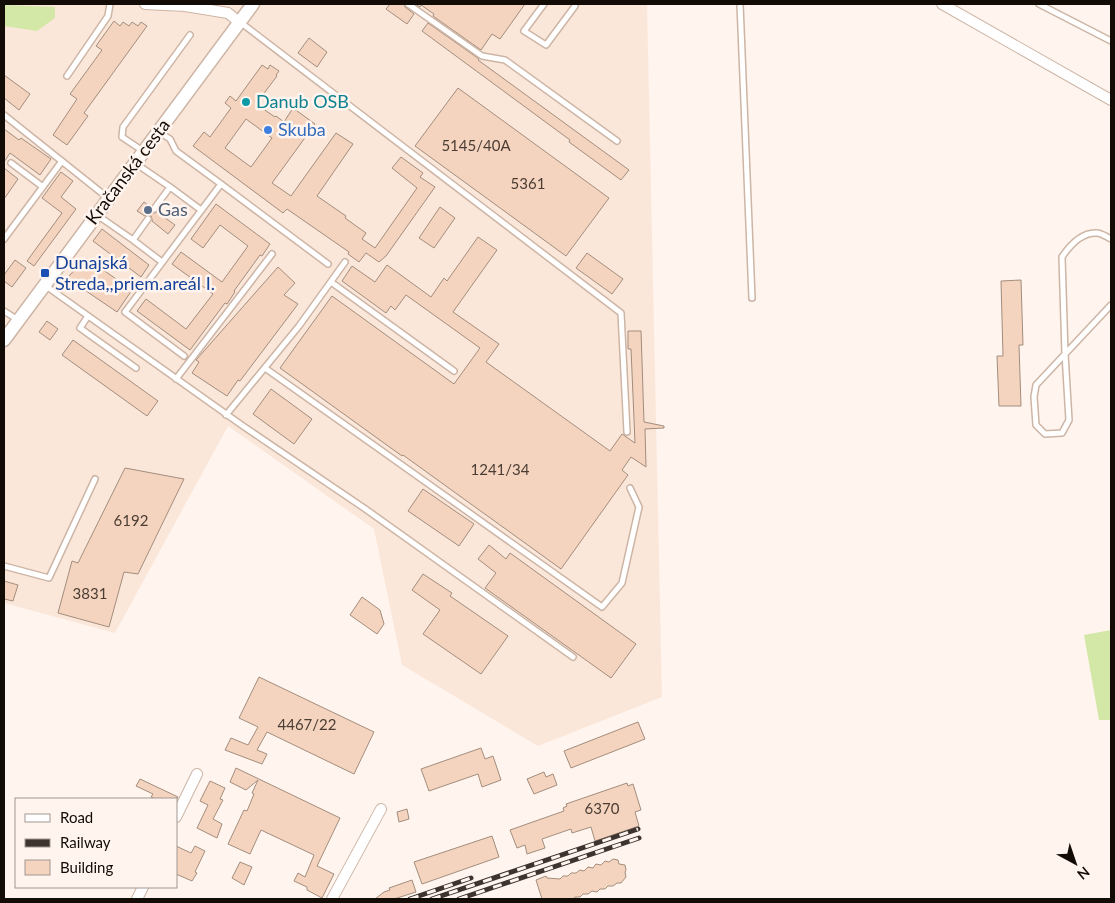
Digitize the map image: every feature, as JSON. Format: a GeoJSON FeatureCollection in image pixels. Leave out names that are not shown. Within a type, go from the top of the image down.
{"type":"FeatureCollection","features":[{"type":"Feature","properties":{"kind":"street"},"geometry":{"type":"LineString","coordinates":[[145,4],[185,6],[228,13],[239,22]]}},
{"type":"Feature","properties":{"kind":"street","name":"Kračanská cesta"},"geometry":{"type":"LineString","coordinates":[[4,340],[253,4]]}},
{"type":"Feature","properties":{"kind":"street"},"geometry":{"type":"LineString","coordinates":[[942,4],[1111,100]]}},
{"type":"Feature","properties":{"kind":"street"},"geometry":{"type":"LineString","coordinates":[[178,814],[197,774]]}},
{"type":"Feature","properties":{"kind":"street"},"geometry":{"type":"LineString","coordinates":[[332,899],[381,808]]}},
{"type":"Feature","properties":{"kind":"lane"},"geometry":{"type":"LineString","coordinates":[[67,76],[108,16],[110,4]]}},
{"type":"Feature","properties":{"kind":"lane"},"geometry":{"type":"LineString","coordinates":[[408,4],[482,56],[505,60],[617,141]]}},
{"type":"Feature","properties":{"kind":"lane"},"geometry":{"type":"LineString","coordinates":[[544,4],[524,31],[546,46],[575,4]]}},
{"type":"Feature","properties":{"kind":"lane"},"geometry":{"type":"LineString","coordinates":[[740,4],[752,298]]}},
{"type":"Feature","properties":{"kind":"lane"},"geometry":{"type":"LineString","coordinates":[[1039,4],[1111,41]]}},
{"type":"Feature","properties":{"kind":"lane"},"geometry":{"type":"LineString","coordinates":[[239,22],[621,314],[628,432]]}},
{"type":"Feature","properties":{"kind":"lane"},"geometry":{"type":"LineString","coordinates":[[144,151],[122,137],[123,127],[190,35]]}},
{"type":"Feature","properties":{"kind":"lane"},"geometry":{"type":"LineString","coordinates":[[4,115],[109,198]]}},
{"type":"Feature","properties":{"kind":"lane"},"geometry":{"type":"LineString","coordinates":[[158,131],[170,139],[176,150],[328,264]]}},
{"type":"Feature","properties":{"kind":"lane"},"geometry":{"type":"LineString","coordinates":[[4,239],[62,161]]}},
{"type":"Feature","properties":{"kind":"lane"},"geometry":{"type":"LineString","coordinates":[[11,163],[42,187]]}},
{"type":"Feature","properties":{"kind":"lane"},"geometry":{"type":"LineString","coordinates":[[135,163],[201,210]]}},
{"type":"Feature","properties":{"kind":"lane"},"geometry":{"type":"LineString","coordinates":[[184,356],[125,312],[221,184]]}},
{"type":"Feature","properties":{"kind":"lane"},"geometry":{"type":"LineString","coordinates":[[154,209],[170,187]]}},
{"type":"Feature","properties":{"kind":"lane"},"geometry":{"type":"LineString","coordinates":[[96,215],[162,262]]}},
{"type":"Feature","properties":{"kind":"lane"},"geometry":{"type":"LineString","coordinates":[[133,240],[148,218]]}},
{"type":"Feature","properties":{"kind":"lane"},"geometry":{"type":"LineString","coordinates":[[1111,239],[1098,233],[1086,234],[1070,245],[1062,257],[1064,354],[1069,420],[1062,433],[1044,434],[1036,425],[1034,398],[1036,385],[1064,354],[1111,305]]}},
{"type":"Feature","properties":{"kind":"lane"},"geometry":{"type":"LineString","coordinates":[[176,379],[272,254]]}},
{"type":"Feature","properties":{"kind":"lane"},"geometry":{"type":"LineString","coordinates":[[226,415],[300,326],[346,262]]}},
{"type":"Feature","properties":{"kind":"lane"},"geometry":{"type":"LineString","coordinates":[[332,282],[454,371]]}},
{"type":"Feature","properties":{"kind":"lane"},"geometry":{"type":"LineString","coordinates":[[45,285],[226,415],[364,508],[572,657]]}},
{"type":"Feature","properties":{"kind":"lane"},"geometry":{"type":"LineString","coordinates":[[4,311],[18,320]]}},
{"type":"Feature","properties":{"kind":"lane"},"geometry":{"type":"LineString","coordinates":[[88,316],[80,328],[136,368]]}},
{"type":"Feature","properties":{"kind":"lane"},"geometry":{"type":"LineString","coordinates":[[265,368],[602,607],[622,584],[639,507],[630,488]]}},
{"type":"Feature","properties":{"kind":"lane"},"geometry":{"type":"LineString","coordinates":[[4,566],[49,578],[94,480]]}},
{"type":"Feature","properties":{"kind":"shaded area"},"geometry":{"type":"Polygon","coordinates":[[[4,4],[647,4],[662,697],[538,746],[402,665],[374,529],[228,426],[115,633],[4,603],[4,4]]]}},
{"type":"Feature","properties":{"kind":"green space"},"geometry":{"type":"Polygon","coordinates":[[[4,5],[55,7],[55,18],[37,31],[4,26],[4,5]]]}},
{"type":"Feature","properties":{"kind":"green space"},"geometry":{"type":"Polygon","coordinates":[[[1111,630],[1111,720],[1099,720],[1084,635],[1111,630]]]}},
{"type":"Feature","properties":{"kind":"building"},"geometry":{"type":"Polygon","coordinates":[[[390,4],[404,4],[414,14],[407,24],[386,9],[390,4]]]}},
{"type":"Feature","properties":{"kind":"building"},"geometry":{"type":"Polygon","coordinates":[[[415,4],[525,4],[500,39],[492,34],[481,50],[433,16],[434,14],[421,5],[420,7],[415,4]]]}},
{"type":"Feature","properties":{"kind":"building"},"geometry":{"type":"Polygon","coordinates":[[[114,21],[120,26],[123,22],[129,26],[132,22],[138,26],[141,22],[147,26],[84,113],[88,116],[67,145],[53,135],[77,99],[70,94],[102,50],[96,46],[114,21]]]}},
{"type":"Feature","properties":{"kind":"building"},"geometry":{"type":"Polygon","coordinates":[[[428,23],[629,170],[621,180],[569,142],[570,140],[422,31],[428,23]]]}},
{"type":"Feature","properties":{"kind":"building"},"geometry":{"type":"Polygon","coordinates":[[[309,38],[327,52],[317,67],[298,53],[309,38]]]}},
{"type":"Feature","properties":{"kind":"building"},"geometry":{"type":"Polygon","coordinates":[[[262,65],[268,69],[270,65],[279,71],[256,104],[284,122],[293,108],[315,124],[272,183],[291,196],[336,133],[353,144],[317,196],[346,216],[345,218],[366,233],[362,239],[375,248],[417,188],[392,168],[401,157],[423,173],[420,177],[435,187],[386,256],[379,262],[366,253],[359,262],[348,254],[349,252],[287,209],[283,213],[193,146],[204,132],[210,137],[231,108],[225,103],[230,96],[236,101],[262,65]],[[246,119],[225,148],[251,167],[272,138],[246,119]]]}},
{"type":"Feature","properties":{"kind":"building"},"geometry":{"type":"Polygon","coordinates":[[[4,75],[30,94],[19,110],[4,98],[4,75]]]}},
{"type":"Feature","properties":{"kind":"building"},"geometry":{"type":"Polygon","coordinates":[[[458,88],[609,198],[566,256],[415,146],[458,88]]]}},
{"type":"Feature","properties":{"kind":"building"},"geometry":{"type":"Polygon","coordinates":[[[4,129],[19,140],[21,138],[51,159],[40,175],[10,153],[4,162],[4,129]]]}},
{"type":"Feature","properties":{"kind":"building"},"geometry":{"type":"Polygon","coordinates":[[[4,168],[18,179],[4,199],[4,168]]]}},
{"type":"Feature","properties":{"kind":"building"},"geometry":{"type":"Polygon","coordinates":[[[61,172],[73,181],[61,197],[76,209],[34,266],[27,261],[62,213],[42,198],[61,172]]]}},
{"type":"Feature","properties":{"kind":"building"},"geometry":{"type":"Polygon","coordinates":[[[144,202],[150,207],[151,212],[157,212],[175,225],[168,234],[152,221],[151,216],[145,216],[137,211],[144,202]]]}},
{"type":"Feature","properties":{"kind":"building"},"geometry":{"type":"Polygon","coordinates":[[[216,204],[270,244],[234,291],[227,304],[225,303],[190,350],[137,311],[146,299],[186,329],[213,294],[172,264],[181,252],[222,282],[248,246],[220,225],[203,248],[191,239],[216,204]]]}},
{"type":"Feature","properties":{"kind":"building"},"geometry":{"type":"Polygon","coordinates":[[[440,207],[455,218],[434,248],[419,238],[440,207]]]}},
{"type":"Feature","properties":{"kind":"building"},"geometry":{"type":"Polygon","coordinates":[[[102,229],[149,265],[141,277],[93,241],[102,229]]]}},
{"type":"Feature","properties":{"kind":"building"},"geometry":{"type":"Polygon","coordinates":[[[478,237],[497,250],[453,312],[499,344],[486,362],[610,451],[622,434],[635,443],[631,349],[628,349],[628,331],[641,331],[644,422],[664,426],[664,428],[645,429],[646,467],[631,457],[622,470],[628,475],[561,569],[280,368],[332,296],[454,384],[480,348],[406,295],[395,310],[391,306],[386,313],[342,281],[352,266],[375,282],[387,265],[431,297],[444,278],[447,281],[478,237]]]}},
{"type":"Feature","properties":{"kind":"building"},"geometry":{"type":"Polygon","coordinates":[[[587,253],[623,279],[612,294],[576,268],[587,253]]]}},
{"type":"Feature","properties":{"kind":"building"},"geometry":{"type":"Polygon","coordinates":[[[86,258],[132,290],[117,312],[67,278],[86,258]]]}},
{"type":"Feature","properties":{"kind":"building"},"geometry":{"type":"Polygon","coordinates":[[[15,260],[26,268],[12,287],[4,281],[4,275],[15,260]]]}},
{"type":"Feature","properties":{"kind":"building"},"geometry":{"type":"Polygon","coordinates":[[[278,267],[295,283],[284,295],[298,304],[227,396],[192,373],[199,362],[196,360],[278,267]]]}},
{"type":"Feature","properties":{"kind":"building"},"geometry":{"type":"Polygon","coordinates":[[[1021,280],[1023,345],[1019,345],[1021,406],[999,406],[997,356],[1003,356],[1001,281],[1021,280]]]}},
{"type":"Feature","properties":{"kind":"building"},"geometry":{"type":"Polygon","coordinates":[[[47,321],[58,329],[50,340],[39,332],[47,321]]]}},
{"type":"Feature","properties":{"kind":"building"},"geometry":{"type":"Polygon","coordinates":[[[73,340],[158,401],[147,416],[62,355],[73,340]]]}},
{"type":"Feature","properties":{"kind":"building"},"geometry":{"type":"Polygon","coordinates":[[[271,389],[312,419],[294,444],[253,414],[271,389]]]}},
{"type":"Feature","properties":{"kind":"building"},"geometry":{"type":"Polygon","coordinates":[[[125,468],[184,479],[138,574],[124,572],[109,627],[58,613],[72,561],[78,563],[125,468]]]}},
{"type":"Feature","properties":{"kind":"building"},"geometry":{"type":"Polygon","coordinates":[[[423,489],[474,524],[459,546],[408,511],[423,489]]]}},
{"type":"Feature","properties":{"kind":"building"},"geometry":{"type":"Polygon","coordinates":[[[489,545],[506,559],[510,553],[636,644],[611,678],[485,588],[496,573],[478,559],[489,545]]]}},
{"type":"Feature","properties":{"kind":"building"},"geometry":{"type":"Polygon","coordinates":[[[423,574],[452,593],[450,596],[508,636],[481,674],[423,634],[440,610],[412,590],[423,574]]]}},
{"type":"Feature","properties":{"kind":"building"},"geometry":{"type":"Polygon","coordinates":[[[4,581],[18,585],[13,601],[4,599],[4,581]]]}},
{"type":"Feature","properties":{"kind":"building"},"geometry":{"type":"Polygon","coordinates":[[[362,597],[380,610],[384,624],[377,634],[350,615],[362,597]]]}},
{"type":"Feature","properties":{"kind":"building"},"geometry":{"type":"Polygon","coordinates":[[[259,677],[374,732],[354,774],[267,732],[257,750],[267,754],[262,764],[225,750],[231,738],[248,745],[258,727],[239,718],[259,677]]]}},
{"type":"Feature","properties":{"kind":"building"},"geometry":{"type":"Polygon","coordinates":[[[638,722],[645,739],[571,768],[564,751],[638,722]]]}},
{"type":"Feature","properties":{"kind":"building"},"geometry":{"type":"Polygon","coordinates":[[[481,748],[485,759],[493,756],[501,780],[482,787],[478,774],[429,791],[421,769],[481,748]]]}},
{"type":"Feature","properties":{"kind":"building"},"geometry":{"type":"Polygon","coordinates":[[[236,768],[340,818],[317,866],[334,874],[322,898],[307,890],[307,887],[294,881],[298,873],[305,877],[314,855],[261,830],[250,854],[228,844],[244,810],[247,811],[258,780],[246,790],[230,782],[236,768]]]}},
{"type":"Feature","properties":{"kind":"building"},"geometry":{"type":"Polygon","coordinates":[[[544,772],[546,777],[553,774],[557,785],[534,794],[527,779],[544,772]]]}},
{"type":"Feature","properties":{"kind":"building"},"geometry":{"type":"Polygon","coordinates":[[[140,779],[178,797],[154,798],[151,797],[153,794],[136,786],[140,779]]]}},
{"type":"Feature","properties":{"kind":"building"},"geometry":{"type":"Polygon","coordinates":[[[210,781],[225,788],[220,799],[223,800],[213,819],[222,824],[217,838],[197,828],[208,805],[200,801],[210,781]]]}},
{"type":"Feature","properties":{"kind":"building"},"geometry":{"type":"Polygon","coordinates":[[[627,783],[628,786],[633,784],[641,810],[635,812],[639,826],[595,841],[591,827],[572,833],[571,829],[542,839],[545,848],[527,854],[525,845],[517,848],[510,830],[564,811],[563,808],[567,806],[566,804],[627,783]]]}},
{"type":"Feature","properties":{"kind":"building"},"geometry":{"type":"Polygon","coordinates":[[[407,809],[409,819],[399,822],[397,812],[407,809]]]}},
{"type":"Feature","properties":{"kind":"building"},"geometry":{"type":"Polygon","coordinates":[[[492,836],[499,857],[422,884],[414,862],[492,836]]]}},
{"type":"Feature","properties":{"kind":"building"},"geometry":{"type":"Polygon","coordinates":[[[195,846],[205,851],[192,881],[178,875],[178,847],[191,853],[195,846]]]}},
{"type":"Feature","properties":{"kind":"building"},"geometry":{"type":"Polygon","coordinates":[[[613,859],[618,860],[619,864],[625,865],[626,877],[621,883],[600,889],[597,892],[592,891],[588,894],[583,894],[573,899],[542,899],[536,880],[546,876],[547,878],[560,879],[563,876],[568,876],[580,870],[584,871],[588,867],[593,868],[596,864],[601,865],[605,861],[609,862],[613,859]]]}},
{"type":"Feature","properties":{"kind":"building"},"geometry":{"type":"Polygon","coordinates":[[[240,862],[252,867],[244,885],[232,878],[240,862]]]}},
{"type":"Feature","properties":{"kind":"building"},"geometry":{"type":"Polygon","coordinates":[[[412,880],[416,892],[394,899],[375,899],[390,890],[389,888],[412,880]]]}},
{"type":"Feature","properties":{"kind":"railway"},"geometry":{"type":"LineString","coordinates":[[432,899],[638,829]]}},
{"type":"Feature","properties":{"kind":"railway"},"geometry":{"type":"LineString","coordinates":[[459,899],[639,838]]}},
{"type":"Feature","properties":{"kind":"railway"},"geometry":{"type":"LineString","coordinates":[[410,899],[471,878]]}},
{"type":"Feature","properties":{"kind":"place","name":"Danub OSB"},"geometry":{"type":"Point","coordinates":[246,102]}},
{"type":"Feature","properties":{"kind":"place","name":"Skuba"},"geometry":{"type":"Point","coordinates":[268,130]}},
{"type":"Feature","properties":{"kind":"place","name":"Gas"},"geometry":{"type":"Point","coordinates":[148,210]}},
{"type":"Feature","properties":{"kind":"place","name":"Dunajská Streda,,priem.areál I."},"geometry":{"type":"Point","coordinates":[45,273]}}]}
